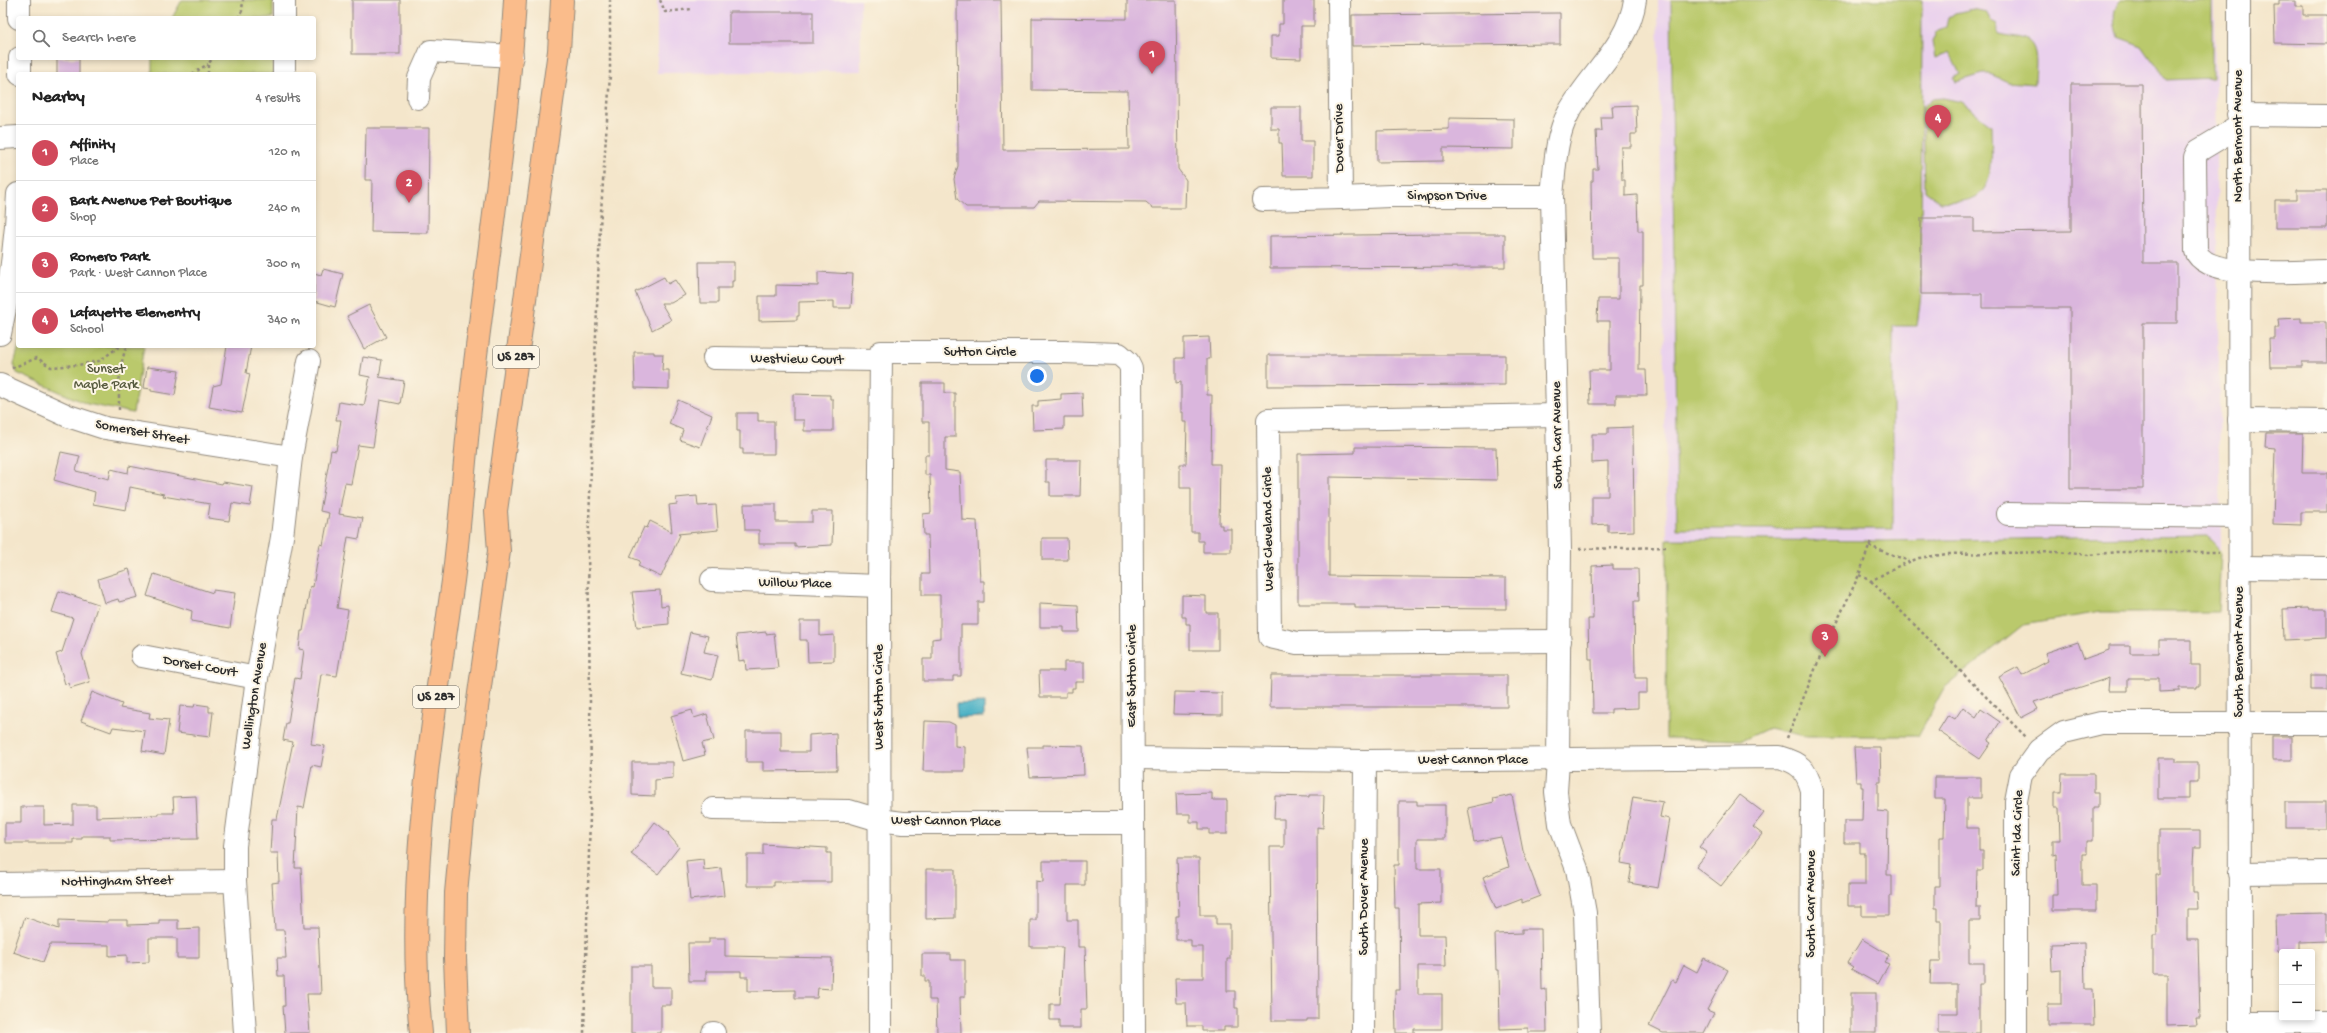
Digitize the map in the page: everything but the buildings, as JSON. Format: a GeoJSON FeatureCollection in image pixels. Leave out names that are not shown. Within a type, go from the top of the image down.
{"type":"FeatureCollection","features":[{"type":"Feature","properties":{"kind":"main road","name":"US 287"},"geometry":{"type":"LineString","coordinates":[[421,1033],[416,959],[417,894],[432,730],[453,577],[474,368],[502,150],[512,56],[515,0]]}},
{"type":"Feature","properties":{"kind":"main road","name":"US 287"},"geometry":{"type":"LineString","coordinates":[[458,1033],[455,958],[456,892],[459,853],[468,771],[499,551],[496,511],[559,51],[562,0]]}},
{"type":"Feature","properties":{"kind":"street"},"geometry":{"type":"LineString","coordinates":[[19,0],[19,16]]}},
{"type":"Feature","properties":{"kind":"street"},"geometry":{"type":"LineString","coordinates":[[284,0],[284,16]]}},
{"type":"Feature","properties":{"kind":"street","name":"Dover Drive"},"geometry":{"type":"LineString","coordinates":[[1338,0],[1341,198]]}},
{"type":"Feature","properties":{"kind":"street","name":"South Carr Avenue"},"geometry":{"type":"LineString","coordinates":[[1589,1033],[1585,913],[1577,869],[1560,824],[1556,792],[1560,641],[1560,550],[1552,196],[1559,138],[1569,113],[1601,66],[1620,43],[1633,16],[1635,0]]}},
{"type":"Feature","properties":{"kind":"street","name":"North Bermont Avenue"},"geometry":{"type":"LineString","coordinates":[[2238,272],[2239,0]]}},
{"type":"Feature","properties":{"kind":"street"},"geometry":{"type":"LineString","coordinates":[[418,98],[419,78],[431,51],[512,56]]}},
{"type":"Feature","properties":{"kind":"street"},"geometry":{"type":"LineString","coordinates":[[20,60],[20,72]]}},
{"type":"Feature","properties":{"kind":"street"},"geometry":{"type":"LineString","coordinates":[[284,60],[284,72]]}},
{"type":"Feature","properties":{"kind":"street"},"geometry":{"type":"LineString","coordinates":[[2327,116],[2238,121],[2198,151],[2194,162],[2196,251],[2198,258],[2204,263],[2238,272],[2327,271]]}},
{"type":"Feature","properties":{"kind":"street"},"geometry":{"type":"LineString","coordinates":[[0,138],[16,137]]}},
{"type":"Feature","properties":{"kind":"street","name":"Simpson Drive"},"geometry":{"type":"LineString","coordinates":[[1341,198],[1390,196],[1552,196]]}},
{"type":"Feature","properties":{"kind":"street"},"geometry":{"type":"LineString","coordinates":[[1263,200],[1341,198]]}},
{"type":"Feature","properties":{"kind":"street"},"geometry":{"type":"LineString","coordinates":[[0,334],[16,240]]}},
{"type":"Feature","properties":{"kind":"street","name":"South Bermont Avenue"},"geometry":{"type":"LineString","coordinates":[[2238,272],[2240,1028]]}},
{"type":"Feature","properties":{"kind":"street","name":"Sutton Circle"},"geometry":{"type":"LineString","coordinates":[[880,360],[881,352],[1088,352]]}},
{"type":"Feature","properties":{"kind":"street","name":"East Sutton Circle"},"geometry":{"type":"LineString","coordinates":[[1088,352],[1119,354],[1128,362],[1131,368],[1134,1033]]}},
{"type":"Feature","properties":{"kind":"street","name":"Westview Court"},"geometry":{"type":"LineString","coordinates":[[714,358],[880,360]]}},
{"type":"Feature","properties":{"kind":"street","name":"West Sutton Circle"},"geometry":{"type":"LineString","coordinates":[[880,360],[878,586],[880,1033]]}},
{"type":"Feature","properties":{"kind":"street","name":"Wellington Avenue"},"geometry":{"type":"LineString","coordinates":[[245,1033],[235,881],[235,846],[257,678],[282,537],[291,457],[309,361]]}},
{"type":"Feature","properties":{"kind":"street","name":"Somerset Street"},"geometry":{"type":"LineString","coordinates":[[4,377],[68,416],[105,428],[291,457]]}},
{"type":"Feature","properties":{"kind":"street","name":"West Cleveland Circle"},"geometry":{"type":"LineString","coordinates":[[1557,415],[1268,420],[1270,637],[1297,643],[1560,641]]}},
{"type":"Feature","properties":{"kind":"street"},"geometry":{"type":"LineString","coordinates":[[2239,420],[2327,421]]}},
{"type":"Feature","properties":{"kind":"street"},"geometry":{"type":"LineString","coordinates":[[2008,514],[2239,517]]}},
{"type":"Feature","properties":{"kind":"street"},"geometry":{"type":"LineString","coordinates":[[2239,567],[2327,568]]}},
{"type":"Feature","properties":{"kind":"street","name":"Willow Place"},"geometry":{"type":"LineString","coordinates":[[712,580],[878,586]]}},
{"type":"Feature","properties":{"kind":"street","name":"Dorset Court"},"geometry":{"type":"LineString","coordinates":[[142,656],[257,678]]}},
{"type":"Feature","properties":{"kind":"street","name":"Saint Ida Circle"},"geometry":{"type":"LineString","coordinates":[[2016,1033],[2016,802],[2021,775],[2039,750],[2064,732],[2101,723],[2327,723]]}},
{"type":"Feature","properties":{"kind":"street","name":"West Cannon Place"},"geometry":{"type":"LineString","coordinates":[[1133,758],[1365,761],[1779,757],[1794,762],[1808,775]]}},
{"type":"Feature","properties":{"kind":"street","name":"South Dover Avenue"},"geometry":{"type":"LineString","coordinates":[[1363,1033],[1365,761]]}},
{"type":"Feature","properties":{"kind":"street","name":"South Carr Avenue"},"geometry":{"type":"LineString","coordinates":[[1808,775],[1812,790],[1812,1033]]}},
{"type":"Feature","properties":{"kind":"street","name":"West Cannon Place"},"geometry":{"type":"LineString","coordinates":[[713,809],[849,811],[879,820],[903,823],[1132,823]]}},
{"type":"Feature","properties":{"kind":"street"},"geometry":{"type":"LineString","coordinates":[[2239,873],[2327,872]]}},
{"type":"Feature","properties":{"kind":"street","name":"Nottingham Street"},"geometry":{"type":"LineString","coordinates":[[0,884],[235,881]]}},
{"type":"Feature","properties":{"kind":"street"},"geometry":{"type":"LineString","coordinates":[[2240,1028],[2327,1023]]}},
{"type":"Feature","properties":{"kind":"path"},"geometry":{"type":"LineString","coordinates":[[239,16],[242,11],[243,0]]}},
{"type":"Feature","properties":{"kind":"path"},"geometry":{"type":"LineString","coordinates":[[584,1033],[591,779],[588,548],[600,227],[610,75],[610,0]]}},
{"type":"Feature","properties":{"kind":"path"},"geometry":{"type":"LineString","coordinates":[[660,0],[665,12],[692,9]]}},
{"type":"Feature","properties":{"kind":"path"},"geometry":{"type":"LineString","coordinates":[[195,72],[208,64],[211,60]]}},
{"type":"Feature","properties":{"kind":"path"},"geometry":{"type":"LineString","coordinates":[[208,64],[208,72]]}},
{"type":"Feature","properties":{"kind":"path"},"geometry":{"type":"LineString","coordinates":[[4,377],[37,358],[51,367],[78,365],[99,361],[117,348]]}},
{"type":"Feature","properties":{"kind":"path"},"geometry":{"type":"LineString","coordinates":[[119,430],[119,379],[122,357],[125,348]]}},
{"type":"Feature","properties":{"kind":"path"},"geometry":{"type":"LineString","coordinates":[[1779,757],[1822,655],[1859,575],[1870,541]]}},
{"type":"Feature","properties":{"kind":"path"},"geometry":{"type":"LineString","coordinates":[[1869,546],[1909,562]]}},
{"type":"Feature","properties":{"kind":"path"},"geometry":{"type":"LineString","coordinates":[[1560,550],[1666,547]]}},
{"type":"Feature","properties":{"kind":"path"},"geometry":{"type":"LineString","coordinates":[[1871,581],[1919,558],[1947,554],[1990,552],[2055,552],[2090,555],[2116,552],[2219,552]]}},
{"type":"Feature","properties":{"kind":"path"},"geometry":{"type":"LineString","coordinates":[[1859,575],[1871,581],[2039,750]]}},
{"type":"Feature","properties":{"kind":"shaded area"},"geometry":{"type":"Polygon","coordinates":[[[657,0],[860,0],[861,71],[657,73],[657,0]]]}},
{"type":"Feature","properties":{"kind":"shaded area"},"geometry":{"type":"Polygon","coordinates":[[[1658,0],[2214,0],[2221,551],[2207,536],[1881,541],[1667,539],[1658,0]]]}},
{"type":"Feature","properties":{"kind":"green space"},"geometry":{"type":"Polygon","coordinates":[[[182,0],[273,0],[273,16],[173,16],[182,0]]]}},
{"type":"Feature","properties":{"kind":"green space"},"geometry":{"type":"Polygon","coordinates":[[[1671,0],[1922,0],[1921,294],[1917,326],[1893,326],[1893,529],[1677,529],[1671,0]]]}},
{"type":"Feature","properties":{"kind":"green space"},"geometry":{"type":"Polygon","coordinates":[[[2121,0],[2212,0],[2212,78],[2166,80],[2142,46],[2118,37],[2114,17],[2116,8],[2121,0]]]}},
{"type":"Feature","properties":{"kind":"green space"},"geometry":{"type":"Polygon","coordinates":[[[1973,9],[1986,12],[1991,21],[1997,24],[1997,32],[2000,34],[2022,38],[2032,45],[2036,57],[2035,84],[2008,82],[1990,74],[1983,74],[1956,82],[1953,78],[1960,74],[1949,52],[1935,58],[1932,42],[1937,30],[1946,27],[1948,18],[1955,13],[1973,9]]]}},
{"type":"Feature","properties":{"kind":"green space"},"geometry":{"type":"Polygon","coordinates":[[[152,60],[273,60],[273,72],[152,72],[152,60]]]}},
{"type":"Feature","properties":{"kind":"green space"},"geometry":{"type":"Polygon","coordinates":[[[1943,98],[1962,102],[1991,125],[1992,156],[1989,178],[1985,187],[1979,194],[1971,199],[1940,202],[1925,191],[1923,106],[1933,99],[1943,98]]]}},
{"type":"Feature","properties":{"kind":"green space","name":"Sunset Maple Park"},"geometry":{"type":"Polygon","coordinates":[[[18,348],[144,348],[133,413],[87,404],[17,373],[14,364],[18,348]]]}},
{"type":"Feature","properties":{"kind":"green space"},"geometry":{"type":"Polygon","coordinates":[[[2207,536],[2221,551],[2218,612],[2101,612],[2023,625],[1944,688],[1918,736],[1805,736],[1769,728],[1743,740],[1666,738],[1667,539],[1881,541],[2207,536]]]}},
{"type":"Feature","properties":{"kind":"water"},"geometry":{"type":"Polygon","coordinates":[[[984,703],[984,717],[957,718],[956,704],[984,703]]]}},
{"type":"Feature","properties":{"kind":"place","name":"Affinity"},"geometry":{"type":"Point","coordinates":[1152,74]}},
{"type":"Feature","properties":{"kind":"place","name":"Lafayette Elementry"},"geometry":{"type":"Point","coordinates":[1938,138]}},
{"type":"Feature","properties":{"kind":"place","name":"Bark Avenue Pet Boutique"},"geometry":{"type":"Point","coordinates":[409,203]}},
{"type":"Feature","properties":{"kind":"place","name":"Romero Park"},"geometry":{"type":"Point","coordinates":[1825,657]}}]}
